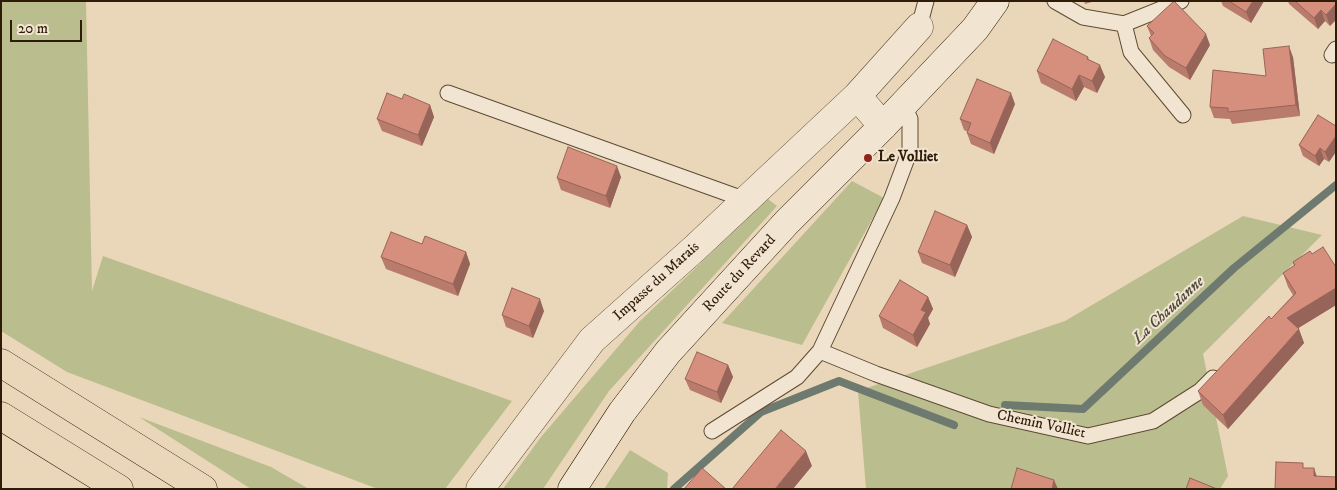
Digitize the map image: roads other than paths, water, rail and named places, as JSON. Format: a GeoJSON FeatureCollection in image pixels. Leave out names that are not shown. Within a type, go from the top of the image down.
{"type":"FeatureCollection","features":[{"type":"Feature","properties":{"kind":"highway"},"geometry":{"type":"LineString","coordinates":[[1,363],[203,489]]}},
{"type":"Feature","properties":{"kind":"highway"},"geometry":{"type":"LineString","coordinates":[[1,416],[120,489]]}},
{"type":"Feature","properties":{"kind":"main road","name":"Route du Revard"},"geometry":{"type":"LineString","coordinates":[[929,78],[977,1]]}},
{"type":"Feature","properties":{"kind":"main road","name":"Route du Revard"},"geometry":{"type":"LineString","coordinates":[[572,489],[622,412],[668,352],[787,222],[929,78],[975,28],[995,1]]}},
{"type":"Feature","properties":{"kind":"main road","name":"Impasse du Marais"},"geometry":{"type":"LineString","coordinates":[[480,489],[592,340],[857,96],[922,14]]}},
{"type":"Feature","properties":{"kind":"main road"},"geometry":{"type":"LineString","coordinates":[[857,96],[883,126]]}},
{"type":"Feature","properties":{"kind":"lane"},"geometry":{"type":"LineString","coordinates":[[1055,1],[1083,17],[1124,24],[1182,1]]}},
{"type":"Feature","properties":{"kind":"lane"},"geometry":{"type":"LineString","coordinates":[[1124,24],[1131,52],[1183,114]]}},
{"type":"Feature","properties":{"kind":"lane"},"geometry":{"type":"LineString","coordinates":[[448,93],[746,200]]}},
{"type":"Feature","properties":{"kind":"lane"},"geometry":{"type":"LineString","coordinates":[[712,431],[797,378],[820,351],[892,198],[910,150],[910,119],[903,104]]}},
{"type":"Feature","properties":{"kind":"lane","name":"Chemin Volliet"},"geometry":{"type":"LineString","coordinates":[[820,351],[876,374],[989,414],[1088,436],[1153,421],[1200,391],[1220,371]]}},
{"type":"Feature","properties":{"kind":"waterway","name":"La Chaudanne"},"geometry":{"type":"LineString","coordinates":[[1005,405],[1083,409],[1234,268],[1336,185]]}},
{"type":"Feature","properties":{"kind":"waterway"},"geometry":{"type":"LineString","coordinates":[[674,489],[761,412],[839,381],[954,425]]}},
{"type":"Feature","properties":{"kind":"place","name":"Le Volliet"},"geometry":{"type":"Point","coordinates":[868,158]}}]}
